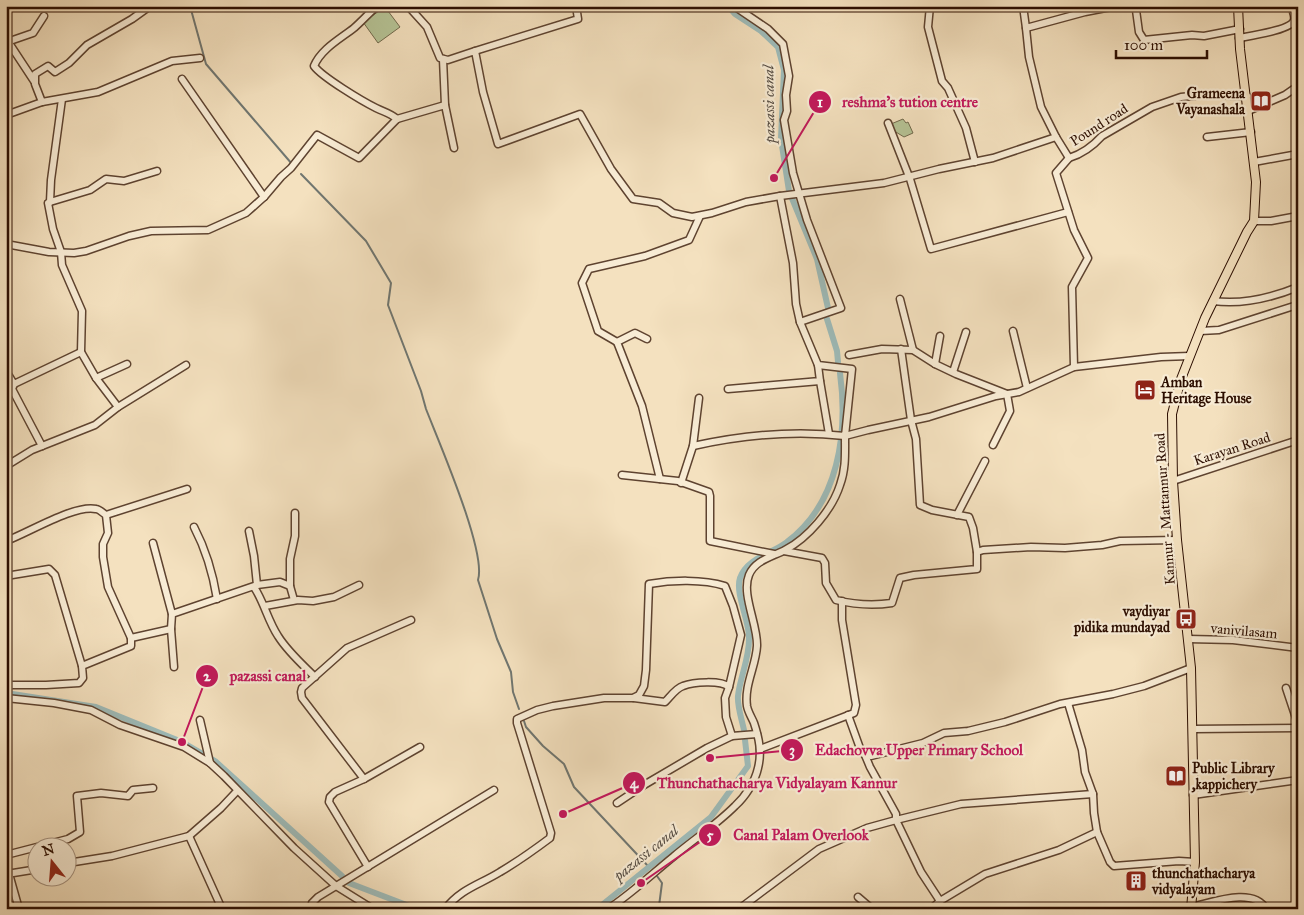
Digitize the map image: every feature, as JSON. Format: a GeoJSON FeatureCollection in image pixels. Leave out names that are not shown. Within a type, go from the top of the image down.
{"type":"FeatureCollection","features":[{"type":"Feature","properties":{"kind":"main road","name":"Kannur - Mattannur Road"},"geometry":{"type":"LineString","coordinates":[[1191,908],[1195,862],[1191,668],[1177,540],[1173,481],[1172,414],[1181,379],[1200,331],[1213,301],[1254,221],[1256,182],[1238,6]]}},
{"type":"Feature","properties":{"kind":"street"},"geometry":{"type":"LineString","coordinates":[[42,102],[35,74],[48,66],[55,72],[69,63],[76,54],[91,42],[132,19],[150,6]]}},
{"type":"Feature","properties":{"kind":"street"},"geometry":{"type":"LineString","coordinates":[[377,6],[326,50],[317,59],[314,66],[318,71],[343,87],[376,108],[390,113],[397,119]]}},
{"type":"Feature","properties":{"kind":"street"},"geometry":{"type":"LineString","coordinates":[[408,6],[427,27],[440,58],[443,60],[445,105],[454,148]]}},
{"type":"Feature","properties":{"kind":"street"},"geometry":{"type":"LineString","coordinates":[[443,60],[578,19],[576,6]]}},
{"type":"Feature","properties":{"kind":"street"},"geometry":{"type":"LineString","coordinates":[[734,6],[768,30],[783,44],[790,76],[786,95],[787,111],[784,120],[788,149],[798,194],[841,308],[800,322]]}},
{"type":"Feature","properties":{"kind":"street"},"geometry":{"type":"LineString","coordinates":[[930,6],[928,27],[942,81],[948,88],[966,128],[976,162]]}},
{"type":"Feature","properties":{"kind":"street","name":"Pound road"},"geometry":{"type":"LineString","coordinates":[[1023,6],[1029,57],[1041,107],[1069,158],[1078,155],[1102,136],[1152,107],[1181,97],[1202,95],[1247,96]]}},
{"type":"Feature","properties":{"kind":"street"},"geometry":{"type":"LineString","coordinates":[[1026,28],[1085,12],[1116,6]]}},
{"type":"Feature","properties":{"kind":"street"},"geometry":{"type":"LineString","coordinates":[[1132,6],[1136,10],[1139,32],[1144,40],[1160,40],[1192,35],[1204,36],[1240,29]]}},
{"type":"Feature","properties":{"kind":"street"},"geometry":{"type":"LineString","coordinates":[[1240,38],[1268,32],[1292,23],[1294,20],[1292,8],[1298,6]]}},
{"type":"Feature","properties":{"kind":"street"},"geometry":{"type":"LineString","coordinates":[[7,42],[33,32],[44,16]]}},
{"type":"Feature","properties":{"kind":"street"},"geometry":{"type":"LineString","coordinates":[[7,42],[10,43],[36,84]]}},
{"type":"Feature","properties":{"kind":"street"},"geometry":{"type":"LineString","coordinates":[[475,51],[483,92],[498,144],[580,114],[611,169],[633,198],[659,203],[673,213],[692,217],[712,214],[746,202],[782,195],[884,182],[976,162],[994,158],[1056,137]]}},
{"type":"Feature","properties":{"kind":"street"},"geometry":{"type":"LineString","coordinates":[[6,115],[42,102],[98,92],[172,62],[200,58]]}},
{"type":"Feature","properties":{"kind":"street"},"geometry":{"type":"LineString","coordinates":[[182,78],[264,197]]}},
{"type":"Feature","properties":{"kind":"street"},"geometry":{"type":"LineString","coordinates":[[1248,110],[1285,95],[1298,86]]}},
{"type":"Feature","properties":{"kind":"street"},"geometry":{"type":"LineString","coordinates":[[62,99],[51,180],[50,202],[48,203],[53,229],[61,252],[62,265],[82,312],[81,352],[96,378],[118,407]]}},
{"type":"Feature","properties":{"kind":"street"},"geometry":{"type":"LineString","coordinates":[[6,244],[49,252],[74,253],[86,251],[128,236],[151,231],[208,230],[246,213],[291,168],[317,135],[359,158],[397,119],[445,105]]}},
{"type":"Feature","properties":{"kind":"street"},"geometry":{"type":"LineString","coordinates":[[888,123],[908,176],[931,249],[1068,212]]}},
{"type":"Feature","properties":{"kind":"street"},"geometry":{"type":"LineString","coordinates":[[1207,137],[1251,132]]}},
{"type":"Feature","properties":{"kind":"street"},"geometry":{"type":"LineString","coordinates":[[1254,162],[1298,154]]}},
{"type":"Feature","properties":{"kind":"street"},"geometry":{"type":"LineString","coordinates":[[1069,158],[1056,173],[1074,230],[1088,258],[1072,287],[1074,367]]}},
{"type":"Feature","properties":{"kind":"street"},"geometry":{"type":"LineString","coordinates":[[50,202],[90,190],[106,179],[124,181],[157,171]]}},
{"type":"Feature","properties":{"kind":"street"},"geometry":{"type":"LineString","coordinates":[[782,195],[793,262],[796,304],[800,322],[818,365],[829,434]]}},
{"type":"Feature","properties":{"kind":"street"},"geometry":{"type":"LineString","coordinates":[[660,479],[642,406],[616,342],[598,332],[582,283],[589,269],[645,256],[689,240],[700,216]]}},
{"type":"Feature","properties":{"kind":"street"},"geometry":{"type":"LineString","coordinates":[[1254,221],[1271,222],[1298,216]]}},
{"type":"Feature","properties":{"kind":"street"},"geometry":{"type":"LineString","coordinates":[[1213,301],[1232,303],[1255,300],[1298,287]]}},
{"type":"Feature","properties":{"kind":"street"},"geometry":{"type":"LineString","coordinates":[[900,299],[913,350]]}},
{"type":"Feature","properties":{"kind":"street"},"geometry":{"type":"LineString","coordinates":[[1200,331],[1219,330],[1294,306],[1298,309]]}},
{"type":"Feature","properties":{"kind":"street"},"geometry":{"type":"LineString","coordinates":[[1013,331],[1028,388]]}},
{"type":"Feature","properties":{"kind":"street"},"geometry":{"type":"LineString","coordinates":[[616,342],[635,332],[647,339]]}},
{"type":"Feature","properties":{"kind":"street"},"geometry":{"type":"LineString","coordinates":[[953,372],[966,332]]}},
{"type":"Feature","properties":{"kind":"street"},"geometry":{"type":"LineString","coordinates":[[935,364],[940,336]]}},
{"type":"Feature","properties":{"kind":"street"},"geometry":{"type":"LineString","coordinates":[[849,355],[882,349],[913,350],[935,364],[1007,394]]}},
{"type":"Feature","properties":{"kind":"street"},"geometry":{"type":"LineString","coordinates":[[784,551],[822,558],[825,563],[826,584],[836,600],[857,605],[873,606],[892,603],[900,578],[977,569],[977,552],[969,517],[932,510],[920,505],[916,439],[911,420],[901,349]]}},
{"type":"Feature","properties":{"kind":"street"},"geometry":{"type":"LineString","coordinates":[[42,446],[12,389],[14,384],[81,352]]}},
{"type":"Feature","properties":{"kind":"street"},"geometry":{"type":"LineString","coordinates":[[693,446],[758,434],[829,434],[845,436],[929,417],[996,396],[1019,392],[1074,367],[1161,357],[1190,356]]}},
{"type":"Feature","properties":{"kind":"street"},"geometry":{"type":"LineString","coordinates":[[96,378],[127,364]]}},
{"type":"Feature","properties":{"kind":"street"},"geometry":{"type":"LineString","coordinates":[[6,466],[32,450],[95,425],[118,407],[186,365]]}},
{"type":"Feature","properties":{"kind":"street"},"geometry":{"type":"LineString","coordinates":[[608,909],[735,806],[750,786],[758,769],[760,749],[747,707],[746,690],[757,647],[757,635],[746,584],[749,574],[756,565],[806,537],[834,500],[841,484],[845,463],[845,436],[852,369],[818,365]]}},
{"type":"Feature","properties":{"kind":"street"},"geometry":{"type":"LineString","coordinates":[[6,371],[14,384]]}},
{"type":"Feature","properties":{"kind":"street"},"geometry":{"type":"LineString","coordinates":[[728,389],[820,381]]}},
{"type":"Feature","properties":{"kind":"street"},"geometry":{"type":"LineString","coordinates":[[993,445],[1010,411],[1007,394]]}},
{"type":"Feature","properties":{"kind":"street"},"geometry":{"type":"LineString","coordinates":[[682,483],[693,446],[699,398]]}},
{"type":"Feature","properties":{"kind":"street","name":"Karayan Road"},"geometry":{"type":"LineString","coordinates":[[1173,481],[1298,440]]}},
{"type":"Feature","properties":{"kind":"street"},"geometry":{"type":"LineString","coordinates":[[957,515],[985,461]]}},
{"type":"Feature","properties":{"kind":"street"},"geometry":{"type":"LineString","coordinates":[[622,475],[682,483],[709,492],[710,541],[774,554]]}},
{"type":"Feature","properties":{"kind":"street"},"geometry":{"type":"LineString","coordinates":[[6,541],[22,536],[55,517],[84,509],[96,509],[106,515],[187,489]]}},
{"type":"Feature","properties":{"kind":"street"},"geometry":{"type":"LineString","coordinates":[[294,600],[290,586],[290,559],[295,536],[295,513]]}},
{"type":"Feature","properties":{"kind":"street"},"geometry":{"type":"LineString","coordinates":[[82,666],[131,646],[131,638],[108,587],[103,557],[103,544],[108,533],[106,515]]}},
{"type":"Feature","properties":{"kind":"street"},"geometry":{"type":"LineString","coordinates":[[194,527],[212,572],[217,599]]}},
{"type":"Feature","properties":{"kind":"street"},"geometry":{"type":"LineString","coordinates":[[249,531],[254,556],[256,586],[277,635],[287,649],[315,677]]}},
{"type":"Feature","properties":{"kind":"street"},"geometry":{"type":"LineString","coordinates":[[977,552],[1010,548],[1065,548],[1102,545],[1120,541],[1177,540]]}},
{"type":"Feature","properties":{"kind":"street"},"geometry":{"type":"LineString","coordinates":[[153,543],[172,614],[171,629],[174,667]]}},
{"type":"Feature","properties":{"kind":"street"},"geometry":{"type":"LineString","coordinates":[[6,576],[49,569],[55,575],[82,666],[83,678],[76,684],[46,686],[6,685]]}},
{"type":"Feature","properties":{"kind":"street"},"geometry":{"type":"LineString","coordinates":[[172,614],[256,586],[280,582],[290,586]]}},
{"type":"Feature","properties":{"kind":"street"},"geometry":{"type":"LineString","coordinates":[[633,698],[638,695],[644,686],[649,584],[657,582],[715,583],[725,586],[734,606],[741,635],[730,687],[725,698],[726,718],[732,736]]}},
{"type":"Feature","properties":{"kind":"street"},"geometry":{"type":"LineString","coordinates":[[265,606],[294,600],[313,601],[334,597],[359,585]]}},
{"type":"Feature","properties":{"kind":"street"},"geometry":{"type":"LineString","coordinates":[[760,749],[854,712],[856,705],[842,620],[842,601]]}},
{"type":"Feature","properties":{"kind":"street"},"geometry":{"type":"LineString","coordinates":[[364,779],[302,698],[300,692],[302,688],[347,648],[411,620]]}},
{"type":"Feature","properties":{"kind":"street"},"geometry":{"type":"LineString","coordinates":[[131,638],[171,629]]}},
{"type":"Feature","properties":{"kind":"street","name":"vanivilasam"},"geometry":{"type":"LineString","coordinates":[[1188,639],[1233,640],[1298,648]]}},
{"type":"Feature","properties":{"kind":"street"},"geometry":{"type":"LineString","coordinates":[[865,755],[871,756],[890,752],[923,743],[944,733],[968,731],[994,725],[1068,703],[1144,686],[1191,668]]}},
{"type":"Feature","properties":{"kind":"street"},"geometry":{"type":"LineString","coordinates":[[445,909],[452,900],[469,887],[499,872],[550,838],[551,833],[517,723],[518,719],[537,710],[604,698],[633,698],[665,702],[682,686],[713,682],[730,687]]}},
{"type":"Feature","properties":{"kind":"street"},"geometry":{"type":"LineString","coordinates":[[1193,729],[1298,726],[1286,688]]}},
{"type":"Feature","properties":{"kind":"street"},"geometry":{"type":"LineString","coordinates":[[6,698],[54,703],[91,710],[120,725],[184,747],[210,764],[294,848],[336,886],[373,909]]}},
{"type":"Feature","properties":{"kind":"street"},"geometry":{"type":"LineString","coordinates":[[1068,703],[1081,745],[1085,772],[1093,794],[1097,832],[1110,862],[1114,866],[1179,861],[1195,862]]}},
{"type":"Feature","properties":{"kind":"street"},"geometry":{"type":"LineString","coordinates":[[848,715],[861,752],[865,755],[896,814],[896,820],[921,872],[940,901]]}},
{"type":"Feature","properties":{"kind":"street"},"geometry":{"type":"LineString","coordinates":[[200,720],[210,764]]}},
{"type":"Feature","properties":{"kind":"street"},"geometry":{"type":"LineString","coordinates":[[617,803],[707,748],[732,736],[756,734]]}},
{"type":"Feature","properties":{"kind":"street"},"geometry":{"type":"LineString","coordinates":[[368,867],[329,802],[330,797],[335,792],[364,779],[420,747]]}},
{"type":"Feature","properties":{"kind":"street"},"geometry":{"type":"LineString","coordinates":[[1193,795],[1298,780]]}},
{"type":"Feature","properties":{"kind":"street"},"geometry":{"type":"LineString","coordinates":[[6,855],[68,839],[80,832],[77,796],[101,793],[128,796],[133,790],[153,788]]}},
{"type":"Feature","properties":{"kind":"street"},"geometry":{"type":"LineString","coordinates":[[311,909],[314,900],[494,790]]}},
{"type":"Feature","properties":{"kind":"street"},"geometry":{"type":"LineString","coordinates":[[78,861],[112,856],[189,836],[237,791]]}},
{"type":"Feature","properties":{"kind":"street"},"geometry":{"type":"LineString","coordinates":[[739,909],[819,849],[867,828],[961,804],[1093,794]]}},
{"type":"Feature","properties":{"kind":"street"},"geometry":{"type":"LineString","coordinates":[[931,909],[940,901],[984,874],[1059,850],[1097,832]]}},
{"type":"Feature","properties":{"kind":"street"},"geometry":{"type":"LineString","coordinates":[[189,836],[222,909]]}},
{"type":"Feature","properties":{"kind":"street"},"geometry":{"type":"LineString","coordinates":[[6,863],[19,909]]}},
{"type":"Feature","properties":{"kind":"street"},"geometry":{"type":"LineString","coordinates":[[8,874],[28,870]]}},
{"type":"Feature","properties":{"kind":"street"},"geometry":{"type":"LineString","coordinates":[[1191,908],[1244,897],[1258,900],[1263,903],[1266,909]]}},
{"type":"Feature","properties":{"kind":"street"},"geometry":{"type":"LineString","coordinates":[[858,898],[872,909]]}},
{"type":"Feature","properties":{"kind":"green space"},"geometry":{"type":"Polygon","coordinates":[[[385,7],[400,27],[378,43],[363,22],[385,7]]]}},
{"type":"Feature","properties":{"kind":"green space"},"geometry":{"type":"Polygon","coordinates":[[[903,119],[906,123],[908,122],[913,133],[904,137],[891,129],[891,124],[903,119]]]}},
{"type":"Feature","properties":{"kind":"waterway"},"geometry":{"type":"LineString","coordinates":[[190,6],[206,64],[292,164]]}},
{"type":"Feature","properties":{"kind":"waterway","name":"pazassi canal"},"geometry":{"type":"LineString","coordinates":[[728,6],[735,14],[761,31],[778,47],[784,70],[781,139],[789,191],[817,259],[828,308]]}},
{"type":"Feature","properties":{"kind":"waterway"},"geometry":{"type":"LineString","coordinates":[[301,174],[366,241],[391,283],[388,305],[469,522],[479,566],[478,580],[497,639],[511,672],[513,692],[519,709]]}},
{"type":"Feature","properties":{"kind":"waterway","name":"pazassi canal"},"geometry":{"type":"LineString","coordinates":[[827,319],[837,351],[838,362]]}},
{"type":"Feature","properties":{"kind":"waterway","name":"pazassi canal"},"geometry":{"type":"LineString","coordinates":[[744,730],[738,696],[748,652],[749,637],[739,591],[740,578],[748,565],[787,542],[805,526],[818,508],[829,487],[840,443],[842,419],[840,373]]}},
{"type":"Feature","properties":{"kind":"waterway","name":"pazassi canal"},"geometry":{"type":"LineString","coordinates":[[6,693],[96,707],[182,742],[215,761],[342,876]]}},
{"type":"Feature","properties":{"kind":"waterway"},"geometry":{"type":"LineString","coordinates":[[524,721],[526,727],[543,746],[564,764],[574,787],[647,865]]}},
{"type":"Feature","properties":{"kind":"waterway","name":"pazassi canal"},"geometry":{"type":"LineString","coordinates":[[597,909],[711,817],[748,766],[745,740]]}},
{"type":"Feature","properties":{"kind":"waterway"},"geometry":{"type":"LineString","coordinates":[[657,876],[662,883],[659,906],[661,909]]}},
{"type":"Feature","properties":{"kind":"waterway","name":"pazassi canal"},"geometry":{"type":"LineString","coordinates":[[349,883],[417,909]]}},
{"type":"Feature","properties":{"kind":"place","name":"Grameena Vayanashala"},"geometry":{"type":"Point","coordinates":[1261,101]}},
{"type":"Feature","properties":{"kind":"place","name":"reshma's tution centre"},"geometry":{"type":"Point","coordinates":[774,178]}},
{"type":"Feature","properties":{"kind":"place","name":"Amban Heritage House"},"geometry":{"type":"Point","coordinates":[1145,390]}},
{"type":"Feature","properties":{"kind":"place","name":"vaydiyar pidika mundayad"},"geometry":{"type":"Point","coordinates":[1186,619]}},
{"type":"Feature","properties":{"kind":"place","name":"pazassi canal"},"geometry":{"type":"Point","coordinates":[182,742]}},
{"type":"Feature","properties":{"kind":"place","name":"Edachovva Upper Primary School"},"geometry":{"type":"Point","coordinates":[710,758]}},
{"type":"Feature","properties":{"kind":"place","name":"Public Library ,kappichery"},"geometry":{"type":"Point","coordinates":[1176,776]}},
{"type":"Feature","properties":{"kind":"place","name":"Thunchathacharya Vidyalayam Kannur"},"geometry":{"type":"Point","coordinates":[563,814]}},
{"type":"Feature","properties":{"kind":"place","name":"thunchathacharya vidyalayam"},"geometry":{"type":"Point","coordinates":[1136,881]}},
{"type":"Feature","properties":{"kind":"place","name":"Canal Palam Overlook"},"geometry":{"type":"Point","coordinates":[641,883]}}]}
